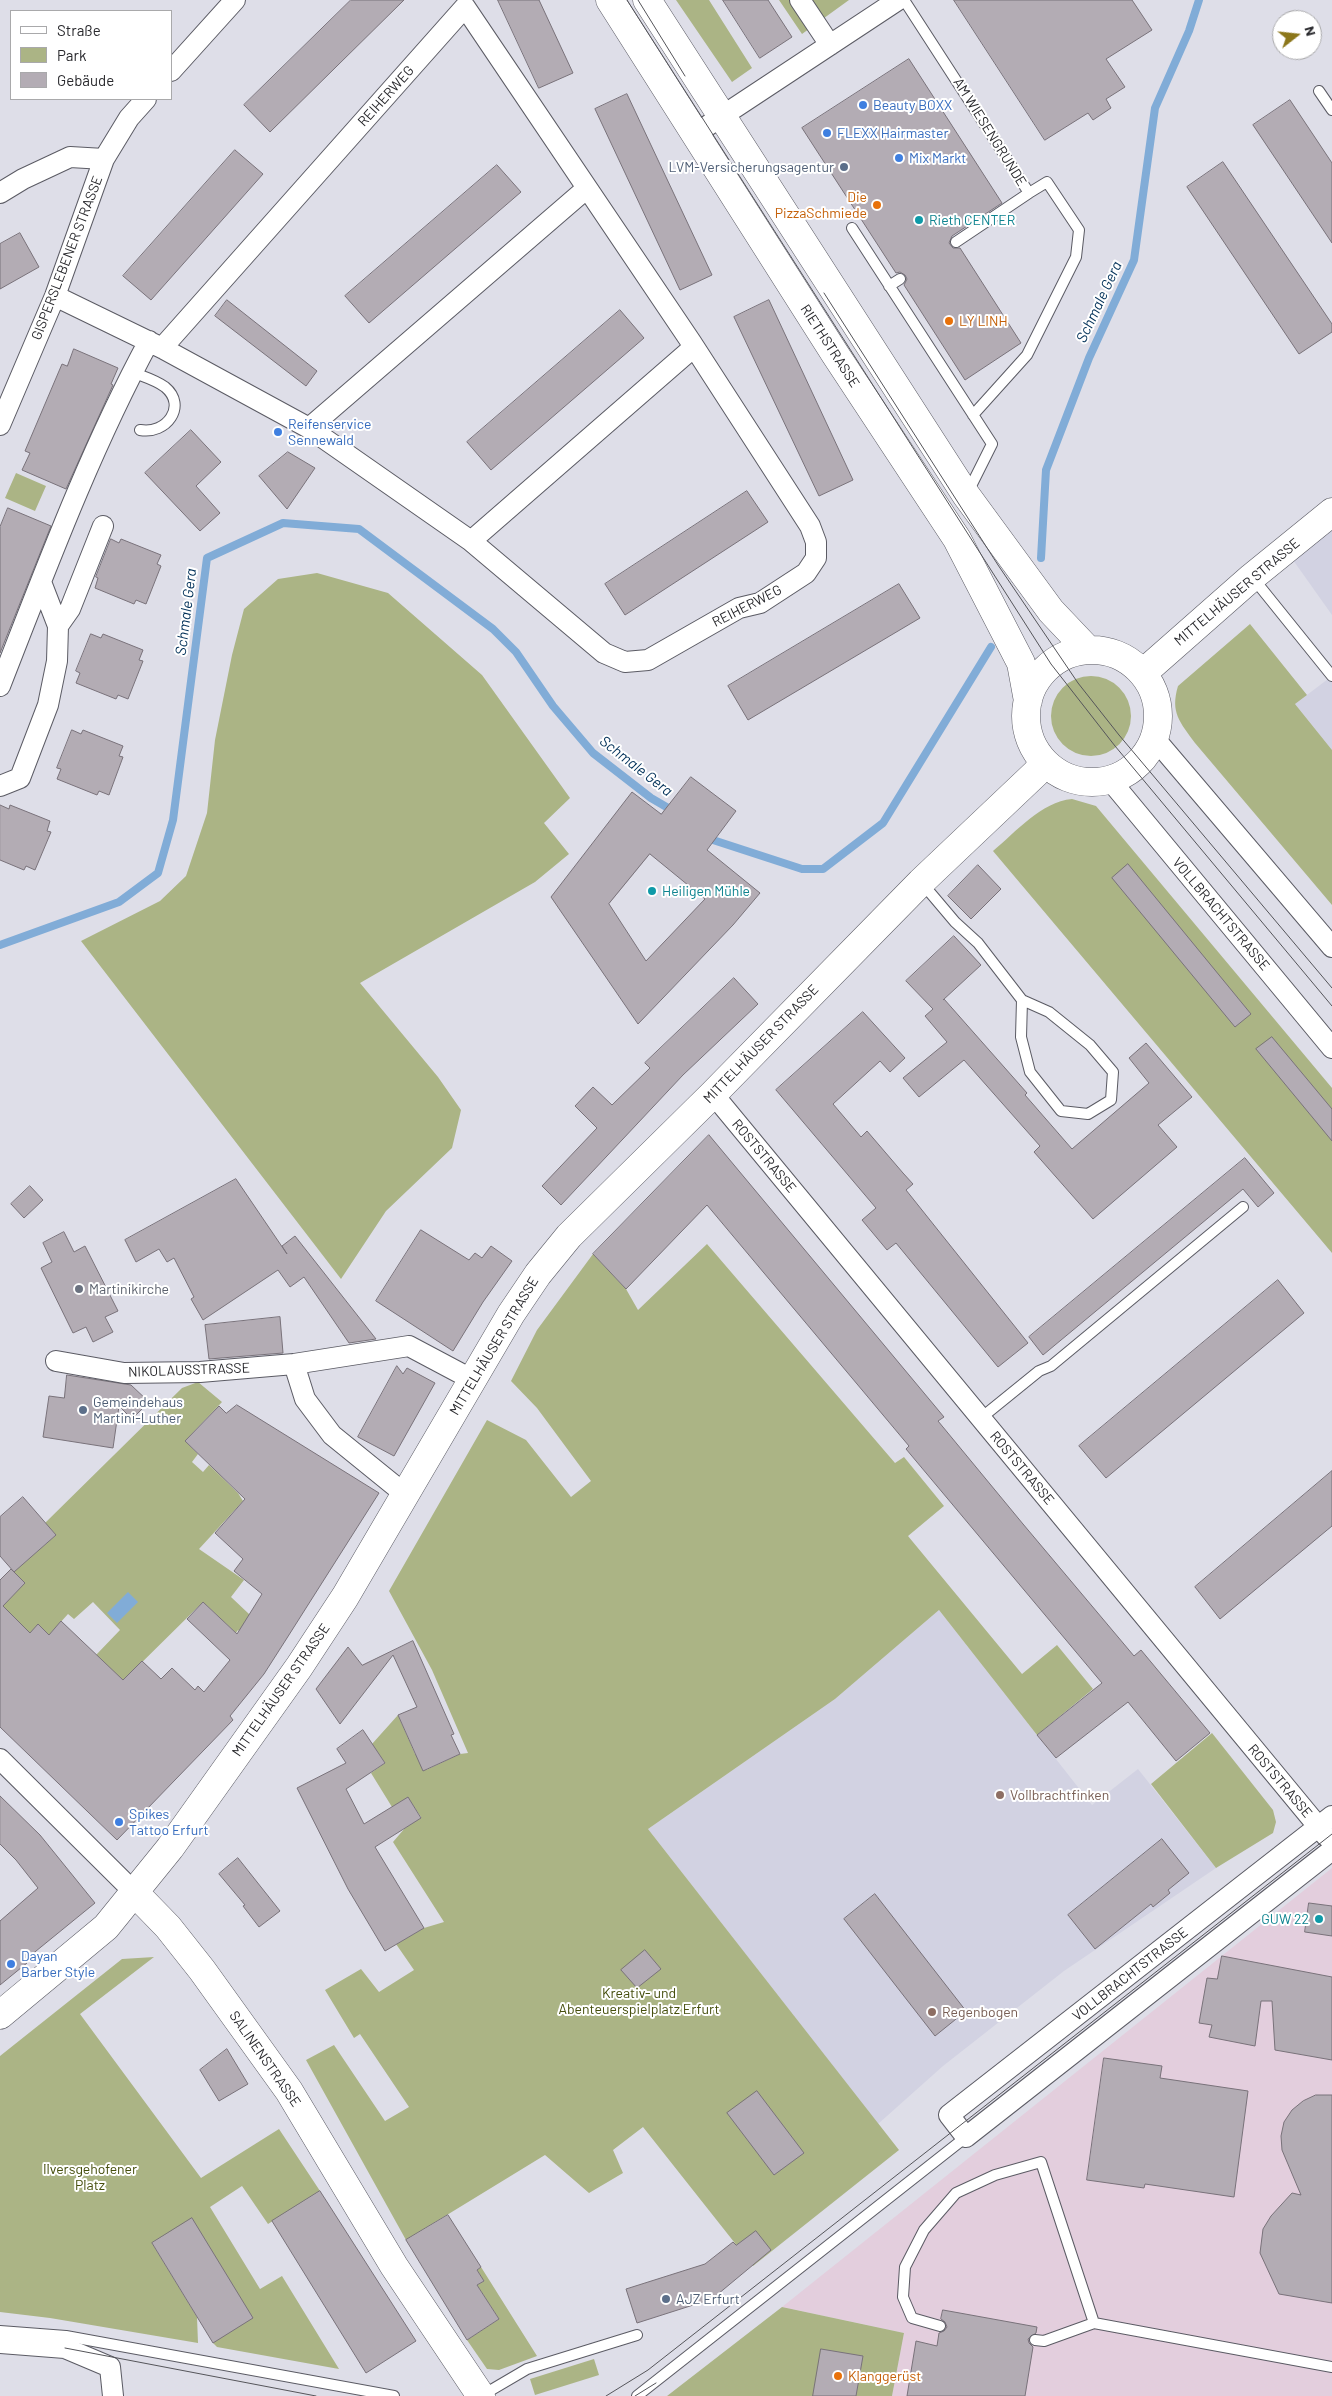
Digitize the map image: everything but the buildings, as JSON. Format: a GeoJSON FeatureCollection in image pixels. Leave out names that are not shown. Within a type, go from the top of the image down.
{"type":"FeatureCollection","features":[{"type":"Feature","properties":{"kind":"main road","name":"RIETHSTRASSE"},"geometry":{"type":"LineString","coordinates":[[610,0],[835,354],[956,539],[1021,663],[1028,701]]}},
{"type":"Feature","properties":{"kind":"main road"},"geometry":{"type":"LineString","coordinates":[[647,0],[966,495],[1052,612],[1088,650]]}},
{"type":"Feature","properties":{"kind":"main road","name":"MITTELHÄUSER STRASSE"},"geometry":{"type":"LineString","coordinates":[[1143,674],[1252,577],[1332,512]]}},
{"type":"Feature","properties":{"kind":"main road"},"geometry":{"type":"LineString","coordinates":[[1088,650],[1108,652],[1127,660],[1143,674],[1152,688],[1158,705],[1158,722],[1155,739],[1141,761],[1125,774],[1110,780],[1093,783],[1075,780],[1058,773],[1044,762],[1032,744],[1028,730],[1028,701],[1036,682],[1051,664],[1075,652],[1088,650]]}},
{"type":"Feature","properties":{"kind":"main road","name":"MITTELHÄUSER STRASSE"},"geometry":{"type":"LineString","coordinates":[[136,1893],[299,1667],[345,1597],[516,1306],[538,1274],[569,1236],[713,1094],[921,882],[1031,778],[1044,762]]}},
{"type":"Feature","properties":{"kind":"main road"},"geometry":{"type":"LineString","coordinates":[[0,2015],[106,1928],[136,1893]]}},
{"type":"Feature","properties":{"kind":"main road","name":"SALINENSTRASSE"},"geometry":{"type":"LineString","coordinates":[[136,1893],[168,1927],[202,1970],[290,2091],[394,2266],[481,2396]]}},
{"type":"Feature","properties":{"kind":"street"},"geometry":{"type":"LineString","coordinates":[[172,70],[235,0]]}},
{"type":"Feature","properties":{"kind":"street"},"geometry":{"type":"LineString","coordinates":[[800,0],[830,45]]}},
{"type":"Feature","properties":{"kind":"street"},"geometry":{"type":"LineString","coordinates":[[695,134],[898,0]]}},
{"type":"Feature","properties":{"kind":"street","name":"REIHERWEG"},"geometry":{"type":"LineString","coordinates":[[55,296],[155,344],[309,428],[471,540],[596,646],[625,662],[648,660],[739,608],[760,603],[806,574],[816,558],[816,542],[810,526],[694,347],[465,7],[155,344]]}},
{"type":"Feature","properties":{"kind":"street","name":"GISPERSLEBENER STRASSE"},"geometry":{"type":"LineString","coordinates":[[0,425],[55,296],[104,159],[129,118],[145,100]]}},
{"type":"Feature","properties":{"kind":"street"},"geometry":{"type":"LineString","coordinates":[[0,193],[22,179],[70,157],[104,159]]}},
{"type":"Feature","properties":{"kind":"street"},"geometry":{"type":"LineString","coordinates":[[309,428],[586,189]]}},
{"type":"Feature","properties":{"kind":"street"},"geometry":{"type":"LineString","coordinates":[[0,686],[41,582],[132,372],[155,344]]}},
{"type":"Feature","properties":{"kind":"street"},"geometry":{"type":"LineString","coordinates":[[471,540],[694,347]]}},
{"type":"Feature","properties":{"kind":"street"},"geometry":{"type":"LineString","coordinates":[[58,626],[70,609],[103,526]]}},
{"type":"Feature","properties":{"kind":"street"},"geometry":{"type":"LineString","coordinates":[[0,786],[20,778],[48,705],[57,661],[58,626],[41,582]]}},
{"type":"Feature","properties":{"kind":"street"},"geometry":{"type":"LineString","coordinates":[[1155,739],[1332,947]]}},
{"type":"Feature","properties":{"kind":"street","name":"VOLLBRACHTSTRASSE"},"geometry":{"type":"LineString","coordinates":[[1110,780],[1332,1048]]}},
{"type":"Feature","properties":{"kind":"street","name":"ROSTSTRASSE"},"geometry":{"type":"LineString","coordinates":[[713,1094],[981,1418],[1325,1821],[1332,1843]]}},
{"type":"Feature","properties":{"kind":"street","name":"NIKOLAUSSTRASSE"},"geometry":{"type":"LineString","coordinates":[[56,1361],[124,1373],[200,1372],[294,1364],[409,1346],[473,1380]]}},
{"type":"Feature","properties":{"kind":"street"},"geometry":{"type":"LineString","coordinates":[[294,1364],[305,1399],[332,1435],[406,1494]]}},
{"type":"Feature","properties":{"kind":"street","name":"SALINENSTRASSE"},"geometry":{"type":"LineString","coordinates":[[0,1759],[136,1893]]}},
{"type":"Feature","properties":{"kind":"street","name":"VOLLBRACHTSTRASSE"},"geometry":{"type":"LineString","coordinates":[[966,2137],[950,2115],[1325,1821]]}},
{"type":"Feature","properties":{"kind":"street"},"geometry":{"type":"LineString","coordinates":[[966,2137],[1332,1850]]}},
{"type":"Feature","properties":{"kind":"street"},"geometry":{"type":"LineString","coordinates":[[0,2343],[65,2348],[110,2366],[113,2396]]}},
{"type":"Feature","properties":{"kind":"lane","name":"AM WIESENGRUNDE"},"geometry":{"type":"LineString","coordinates":[[904,0],[1030,193],[1047,182],[1079,230],[1076,257],[1027,355],[973,415]]}},
{"type":"Feature","properties":{"kind":"lane"},"geometry":{"type":"LineString","coordinates":[[1319,91],[1332,110]]}},
{"type":"Feature","properties":{"kind":"lane"},"geometry":{"type":"LineString","coordinates":[[956,242],[1030,193]]}},
{"type":"Feature","properties":{"kind":"lane"},"geometry":{"type":"LineString","coordinates":[[852,228],[992,444],[966,495]]}},
{"type":"Feature","properties":{"kind":"lane"},"geometry":{"type":"LineString","coordinates":[[889,286],[900,279]]}},
{"type":"Feature","properties":{"kind":"lane"},"geometry":{"type":"LineString","coordinates":[[132,372],[166,387],[173,402],[170,419],[164,426],[148,432],[140,430]]}},
{"type":"Feature","properties":{"kind":"lane"},"geometry":{"type":"LineString","coordinates":[[1252,577],[1332,676]]}},
{"type":"Feature","properties":{"kind":"lane"},"geometry":{"type":"LineString","coordinates":[[921,882],[955,922],[978,943],[1022,1000],[1049,1012],[1090,1045],[1113,1072],[1111,1100],[1088,1114],[1060,1111],[1030,1072],[1021,1037],[1022,1000]]}},
{"type":"Feature","properties":{"kind":"lane"},"geometry":{"type":"LineString","coordinates":[[981,1418],[1039,1371],[1051,1366],[1243,1207]]}},
{"type":"Feature","properties":{"kind":"lane"},"geometry":{"type":"LineString","coordinates":[[637,2396],[656,2383],[966,2137]]}},
{"type":"Feature","properties":{"kind":"lane"},"geometry":{"type":"LineString","coordinates":[[940,2326],[912,2318],[903,2297],[905,2267],[924,2230],[956,2194],[995,2175],[1041,2162],[1094,2323]]}},
{"type":"Feature","properties":{"kind":"lane"},"geometry":{"type":"LineString","coordinates":[[1034,2340],[1044,2341],[1094,2323],[1332,2367]]}},
{"type":"Feature","properties":{"kind":"lane"},"geometry":{"type":"LineString","coordinates":[[0,2331],[66,2336],[394,2396]]}},
{"type":"Feature","properties":{"kind":"lane"},"geometry":{"type":"LineString","coordinates":[[481,2396],[527,2369],[637,2335]]}},
{"type":"Feature","properties":{"kind":"shaded area"},"geometry":{"type":"Polygon","coordinates":[[[1332,530],[1332,615],[1293,560],[1332,530]]]}},
{"type":"Feature","properties":{"kind":"shaded area"},"geometry":{"type":"Polygon","coordinates":[[[1332,676],[1332,750],[1295,704],[1332,676]]]}},
{"type":"Feature","properties":{"kind":"shaded area"},"geometry":{"type":"Polygon","coordinates":[[[939,1610],[1092,1805],[1138,1769],[1216,1868],[1064,1971],[943,2066],[878,2124],[648,1829],[835,1699],[939,1610]]]}},
{"type":"Feature","properties":{"kind":"shaded area"},"geometry":{"type":"Polygon","coordinates":[[[1332,1868],[1332,2396],[892,2396],[904,2333],[782,2307],[1332,1868]]]}},
{"type":"Feature","properties":{"kind":"green space"},"geometry":{"type":"Polygon","coordinates":[[[676,0],[709,0],[752,68],[732,82],[676,0]]]}},
{"type":"Feature","properties":{"kind":"green space"},"geometry":{"type":"Polygon","coordinates":[[[779,0],[849,0],[802,34],[779,0]]]}},
{"type":"Feature","properties":{"kind":"green space"},"geometry":{"type":"Polygon","coordinates":[[[16,473],[46,486],[35,511],[5,498],[16,473]]]}},
{"type":"Feature","properties":{"kind":"green space"},"geometry":{"type":"Polygon","coordinates":[[[317,573],[388,593],[482,675],[570,798],[544,823],[569,854],[535,882],[360,983],[438,1077],[461,1110],[452,1148],[386,1211],[341,1279],[81,941],[160,901],[186,876],[207,813],[215,740],[232,655],[244,609],[278,579],[317,573]]]}},
{"type":"Feature","properties":{"kind":"green space"},"geometry":{"type":"Polygon","coordinates":[[[1250,624],[1307,695],[1295,704],[1332,750],[1332,905],[1195,743],[1178,717],[1175,703],[1178,686],[1250,624]]]}},
{"type":"Feature","properties":{"kind":"green space"},"geometry":{"type":"Polygon","coordinates":[[[1091,676],[1106,679],[1119,688],[1128,701],[1131,716],[1128,731],[1119,744],[1106,753],[1091,756],[1076,753],[1063,744],[1054,731],[1051,716],[1054,701],[1063,688],[1076,679],[1091,676]]]}},
{"type":"Feature","properties":{"kind":"green space"},"geometry":{"type":"Polygon","coordinates":[[[1072,799],[1096,806],[1332,1088],[1332,1253],[993,851],[1039,812],[1061,801],[1072,799]]]}},
{"type":"Feature","properties":{"kind":"green space","name":"Kreativ- und Abenteuerspielplatz Erfurt"},"geometry":{"type":"Polygon","coordinates":[[[707,1244],[895,1463],[904,1457],[944,1506],[908,1536],[1022,1674],[1057,1645],[1093,1689],[1037,1735],[939,1610],[835,1699],[648,1829],[899,2150],[753,2266],[643,2127],[613,2150],[623,2173],[589,2193],[545,2155],[406,2240],[306,2060],[334,2045],[385,2121],[409,2107],[360,2034],[354,2038],[325,1990],[361,1969],[379,1992],[414,1970],[396,1944],[424,1928],[444,1922],[393,1842],[405,1828],[421,1817],[408,1798],[392,1807],[371,1773],[385,1763],[372,1744],[398,1715],[415,1754],[419,1753],[426,1770],[460,1754],[468,1753],[432,1670],[389,1591],[487,1420],[526,1440],[571,1497],[591,1481],[537,1408],[511,1381],[537,1330],[593,1254],[626,1289],[638,1310],[707,1244]]]}},
{"type":"Feature","properties":{"kind":"green space"},"geometry":{"type":"Polygon","coordinates":[[[198,1382],[222,1402],[185,1441],[198,1454],[192,1462],[203,1472],[209,1465],[238,1493],[243,1501],[199,1549],[244,1580],[231,1597],[249,1614],[259,1620],[247,1639],[238,1630],[236,1633],[203,1602],[123,1681],[96,1655],[120,1630],[93,1602],[74,1619],[68,1614],[49,1635],[38,1625],[30,1633],[16,1619],[0,1608],[25,1583],[13,1572],[56,1535],[45,1523],[182,1388],[198,1382]]]}},
{"type":"Feature","properties":{"kind":"green space"},"geometry":{"type":"Polygon","coordinates":[[[1212,1733],[1273,1810],[1276,1822],[1273,1833],[1216,1868],[1151,1784],[1212,1733]]]}},
{"type":"Feature","properties":{"kind":"green space","name":"Ilversgehofener Platz"},"geometry":{"type":"Polygon","coordinates":[[[154,1957],[80,2014],[201,2178],[279,2129],[320,2191],[268,2224],[242,2186],[210,2207],[260,2289],[282,2276],[339,2369],[217,2347],[213,2343],[192,2219],[152,2243],[197,2317],[198,2343],[50,2318],[0,2312],[0,2056],[122,1959],[154,1957]]]}},
{"type":"Feature","properties":{"kind":"green space"},"geometry":{"type":"Polygon","coordinates":[[[481,2267],[537,2356],[499,2370],[487,2369],[467,2340],[499,2319],[477,2285],[484,2281],[477,2270],[481,2267]]]}},
{"type":"Feature","properties":{"kind":"green space"},"geometry":{"type":"Polygon","coordinates":[[[782,2307],[904,2333],[892,2396],[667,2396],[782,2307]]]}},
{"type":"Feature","properties":{"kind":"green space"},"geometry":{"type":"Polygon","coordinates":[[[594,2359],[599,2375],[535,2395],[530,2379],[594,2359]]]}},
{"type":"Feature","properties":{"kind":"water"},"geometry":{"type":"Polygon","coordinates":[[[128,1592],[138,1602],[117,1623],[107,1613],[128,1592]]]}},
{"type":"Feature","properties":{"kind":"waterway","name":"Schmale Gera"},"geometry":{"type":"LineString","coordinates":[[1041,558],[1046,470],[1089,358],[1134,260],[1155,108],[1189,31],[1199,0]]}},
{"type":"Feature","properties":{"kind":"waterway","name":"Schmale Gera"},"geometry":{"type":"LineString","coordinates":[[0,945],[119,902],[158,873],[173,820],[207,558],[283,523],[359,529],[493,629],[516,652],[553,706],[593,753],[651,798],[675,812]]}},
{"type":"Feature","properties":{"kind":"waterway","name":"Schmale Gera"},"geometry":{"type":"LineString","coordinates":[[706,835],[713,840],[802,869],[823,869],[883,823],[991,647]]}},
{"type":"Feature","properties":{"kind":"tram line"},"geometry":{"type":"LineString","coordinates":[[627,0],[1051,664],[1115,746],[1332,1006]]}},
{"type":"Feature","properties":{"kind":"tram line"},"geometry":{"type":"LineString","coordinates":[[638,0],[685,76]]}},
{"type":"Feature","properties":{"kind":"tram line"},"geometry":{"type":"LineString","coordinates":[[824,293],[998,565],[1078,683],[1119,735],[1332,988]]}},
{"type":"Feature","properties":{"kind":"tram line"},"geometry":{"type":"LineString","coordinates":[[606,2396],[648,2370],[1332,1834]]}},
{"type":"Feature","properties":{"kind":"tram line"},"geometry":{"type":"LineString","coordinates":[[65,2348],[316,2396]]}},
{"type":"Feature","properties":{"kind":"tram line"},"geometry":{"type":"LineString","coordinates":[[635,2396],[656,2383]]}},
{"type":"Feature","properties":{"kind":"place","name":"Beauty BOXX"},"geometry":{"type":"Point","coordinates":[863,105]}},
{"type":"Feature","properties":{"kind":"place","name":"FLEXX Hairmaster"},"geometry":{"type":"Point","coordinates":[827,133]}},
{"type":"Feature","properties":{"kind":"place","name":"Mix Markt"},"geometry":{"type":"Point","coordinates":[899,158]}},
{"type":"Feature","properties":{"kind":"place","name":"LVM-Versicherungsagentur"},"geometry":{"type":"Point","coordinates":[844,167]}},
{"type":"Feature","properties":{"kind":"place","name":"Die PizzaSchmiede"},"geometry":{"type":"Point","coordinates":[877,205]}},
{"type":"Feature","properties":{"kind":"place","name":"Rieth CENTER"},"geometry":{"type":"Point","coordinates":[919,220]}},
{"type":"Feature","properties":{"kind":"place","name":"LY LINH"},"geometry":{"type":"Point","coordinates":[949,321]}},
{"type":"Feature","properties":{"kind":"place","name":"Reifenservice Sennewald"},"geometry":{"type":"Point","coordinates":[278,432]}},
{"type":"Feature","properties":{"kind":"place","name":"Heiligen Mühle"},"geometry":{"type":"Point","coordinates":[652,891]}},
{"type":"Feature","properties":{"kind":"place","name":"Martinikirche"},"geometry":{"type":"Point","coordinates":[79,1289]}},
{"type":"Feature","properties":{"kind":"place","name":"Gemeindehaus Martini-Luther"},"geometry":{"type":"Point","coordinates":[83,1410]}},
{"type":"Feature","properties":{"kind":"place","name":"Vollbrachtfinken"},"geometry":{"type":"Point","coordinates":[1000,1795]}},
{"type":"Feature","properties":{"kind":"place","name":"Spikes Tattoo Erfurt"},"geometry":{"type":"Point","coordinates":[119,1822]}},
{"type":"Feature","properties":{"kind":"place","name":"GUW 22"},"geometry":{"type":"Point","coordinates":[1319,1919]}},
{"type":"Feature","properties":{"kind":"place","name":"Dayan Barber Style"},"geometry":{"type":"Point","coordinates":[11,1964]}},
{"type":"Feature","properties":{"kind":"place","name":"Regenbogen"},"geometry":{"type":"Point","coordinates":[932,2012]}},
{"type":"Feature","properties":{"kind":"place","name":"AJZ Erfurt"},"geometry":{"type":"Point","coordinates":[666,2299]}},
{"type":"Feature","properties":{"kind":"place","name":"Klanggerüst"},"geometry":{"type":"Point","coordinates":[838,2376]}}]}
